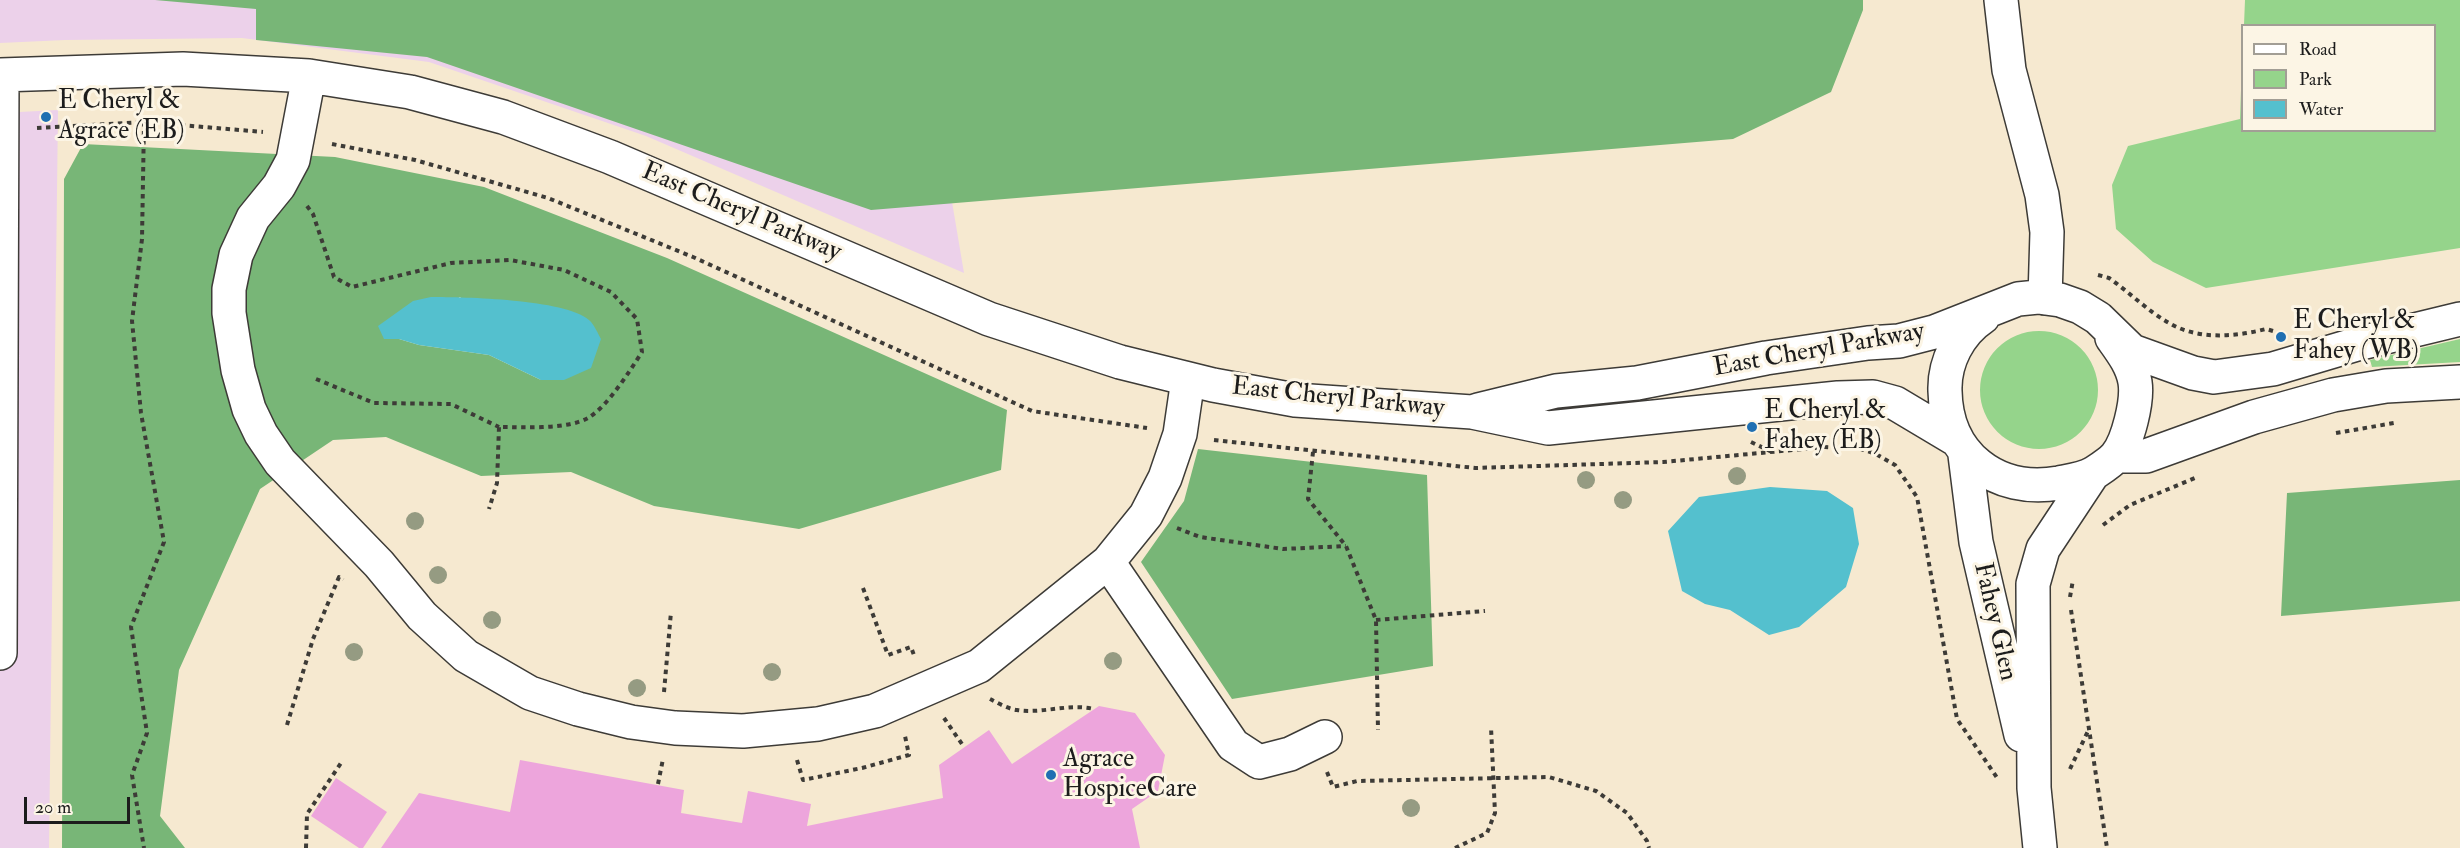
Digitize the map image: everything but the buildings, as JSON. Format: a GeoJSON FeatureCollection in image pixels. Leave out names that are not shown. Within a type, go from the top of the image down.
{"type":"FeatureCollection","features":[{"type":"Feature","properties":{"kind":"street"},"geometry":{"type":"LineString","coordinates":[[2001,0],[2009,70],[2042,195],[2047,232],[2045,298]]}},
{"type":"Feature","properties":{"kind":"street","name":"East Cheryl Parkway"},"geometry":{"type":"LineString","coordinates":[[1,75],[183,69],[309,76],[410,92],[503,117],[610,157],[989,319],[1120,362],[1188,379],[1294,400],[1472,412],[1548,428],[1838,398],[1873,397],[1895,403],[1961,447]]}},
{"type":"Feature","properties":{"kind":"street"},"geometry":{"type":"LineString","coordinates":[[0,653],[1,75]]}},
{"type":"Feature","properties":{"kind":"street"},"geometry":{"type":"LineString","coordinates":[[309,76],[293,160],[284,177],[253,218],[236,255],[229,289],[229,313],[238,370],[249,409],[261,434],[280,462],[379,564],[422,616],[466,656],[530,693],[578,709],[631,722],[675,728],[743,731],[818,724],[875,711],[979,666],[1108,562],[1146,515],[1166,478],[1180,434],[1188,379]]}},
{"type":"Feature","properties":{"kind":"street","name":"East Cheryl Parkway"},"geometry":{"type":"LineString","coordinates":[[1472,412],[1556,391],[1636,383],[1766,358],[1868,343],[1899,341],[1934,332],[2018,299],[2045,298],[2080,307],[2098,318],[2132,351],[2193,373],[2214,377],[2273,369],[2357,344],[2460,319]]}},
{"type":"Feature","properties":{"kind":"street"},"geometry":{"type":"LineString","coordinates":[[1999,306],[1972,324],[1953,349],[1944,379],[1945,411],[1961,447],[1991,473],[2015,483],[2042,486],[2104,465],[2146,456],[2254,417],[2333,395],[2386,386],[2460,382]]}},
{"type":"Feature","properties":{"kind":"street"},"geometry":{"type":"LineString","coordinates":[[2098,318],[2127,359],[2135,384],[2132,422],[2104,465]]}},
{"type":"Feature","properties":{"kind":"street","name":"Fahey Glen"},"geometry":{"type":"LineString","coordinates":[[1961,447],[1976,542],[2034,788]]}},
{"type":"Feature","properties":{"kind":"street","name":"Fahey Glen"},"geometry":{"type":"LineString","coordinates":[[2040,848],[2034,788],[2033,584],[2043,549],[2104,465]]}},
{"type":"Feature","properties":{"kind":"street"},"geometry":{"type":"LineString","coordinates":[[1108,562],[1233,745],[1259,762],[1290,754],[1320,739]]}},
{"type":"Feature","properties":{"kind":"path"},"geometry":{"type":"LineString","coordinates":[[144,122],[142,239],[132,321],[141,413],[164,542],[131,627],[147,733],[132,775],[144,848]]}},
{"type":"Feature","properties":{"kind":"path"},"geometry":{"type":"LineString","coordinates":[[41,128],[144,122],[268,133]]}},
{"type":"Feature","properties":{"kind":"path"},"geometry":{"type":"LineString","coordinates":[[328,143],[415,160],[548,198],[693,257],[1032,411],[1159,430]]}},
{"type":"Feature","properties":{"kind":"path"},"geometry":{"type":"LineString","coordinates":[[284,177],[313,214],[334,277],[352,287],[451,263],[510,260],[564,270],[611,292],[637,319],[642,352],[618,389],[587,418],[553,427],[499,427],[451,404],[374,403],[316,379]]}},
{"type":"Feature","properties":{"kind":"path"},"geometry":{"type":"LineString","coordinates":[[2328,435],[2401,422]]}},
{"type":"Feature","properties":{"kind":"path"},"geometry":{"type":"LineString","coordinates":[[489,509],[497,483],[499,427]]}},
{"type":"Feature","properties":{"kind":"path"},"geometry":{"type":"LineString","coordinates":[[1210,440],[1475,468],[1663,462],[1825,447],[1861,449],[1876,454],[1896,465],[1917,497],[1957,719],[2000,783]]}},
{"type":"Feature","properties":{"kind":"path"},"geometry":{"type":"LineString","coordinates":[[1313,452],[1308,499],[1346,546],[1376,620],[1378,730]]}},
{"type":"Feature","properties":{"kind":"path"},"geometry":{"type":"LineString","coordinates":[[2097,530],[2130,505],[2202,476]]}},
{"type":"Feature","properties":{"kind":"path"},"geometry":{"type":"LineString","coordinates":[[1146,515],[1200,537],[1283,549],[1346,546]]}},
{"type":"Feature","properties":{"kind":"path"},"geometry":{"type":"LineString","coordinates":[[2075,571],[2070,600],[2072,627],[2107,848]]}},
{"type":"Feature","properties":{"kind":"path"},"geometry":{"type":"LineString","coordinates":[[286,725],[313,639],[339,577],[346,582]]}},
{"type":"Feature","properties":{"kind":"path"},"geometry":{"type":"LineString","coordinates":[[863,588],[888,654],[911,647],[927,690]]}},
{"type":"Feature","properties":{"kind":"path"},"geometry":{"type":"LineString","coordinates":[[1376,620],[1485,611]]}},
{"type":"Feature","properties":{"kind":"path"},"geometry":{"type":"LineString","coordinates":[[663,702],[671,612]]}},
{"type":"Feature","properties":{"kind":"path"},"geometry":{"type":"LineString","coordinates":[[1455,848],[1487,833],[1495,813],[1491,727]]}},
{"type":"Feature","properties":{"kind":"path"},"geometry":{"type":"LineString","coordinates":[[2068,771],[2089,729]]}},
{"type":"Feature","properties":{"kind":"path"},"geometry":{"type":"LineString","coordinates":[[1320,739],[1333,787],[1357,781],[1549,777],[1596,791],[1627,813],[1647,841],[1649,848]]}},
{"type":"Feature","properties":{"kind":"path"},"geometry":{"type":"LineString","coordinates":[[306,848],[307,814],[343,760]]}},
{"type":"Feature","properties":{"kind":"shaded area"},"geometry":{"type":"Polygon","coordinates":[[[0,0],[918,0],[964,273],[646,136],[429,62],[242,38],[0,43],[0,0]]]}},
{"type":"Feature","properties":{"kind":"shaded area"},"geometry":{"type":"Polygon","coordinates":[[[58,110],[49,848],[0,848],[0,113],[58,110]]]}},
{"type":"Feature","properties":{"kind":"green space"},"geometry":{"type":"Polygon","coordinates":[[[155,0],[1863,0],[1863,10],[1831,92],[1733,139],[871,210],[427,57],[256,40],[256,9],[155,0]]]}},
{"type":"Feature","properties":{"kind":"green space"},"geometry":{"type":"Polygon","coordinates":[[[2245,0],[2460,0],[2460,248],[2206,288],[2153,262],[2116,229],[2112,185],[2128,146],[2240,119],[2241,90],[2241,132],[2436,132],[2436,24],[2244,24],[2245,0]]]}},
{"type":"Feature","properties":{"kind":"green space"},"geometry":{"type":"Polygon","coordinates":[[[83,144],[335,157],[484,187],[667,258],[1007,410],[1001,470],[799,529],[654,506],[571,472],[481,476],[386,437],[333,440],[260,489],[179,670],[160,816],[185,848],[62,848],[64,179],[83,144]],[[460,297],[399,339],[419,345],[489,355],[541,380],[460,297]]]}},
{"type":"Feature","properties":{"kind":"green space"},"geometry":{"type":"Polygon","coordinates":[[[2039,331],[2061,336],[2081,348],[2093,368],[2098,390],[2093,412],[2081,432],[2061,444],[2039,449],[2017,444],[1997,432],[1985,412],[1980,390],[1985,368],[1997,348],[2017,336],[2039,331]]]}},
{"type":"Feature","properties":{"kind":"green space"},"geometry":{"type":"Polygon","coordinates":[[[2460,339],[2460,362],[2372,367],[2370,360],[2460,339]]]}},
{"type":"Feature","properties":{"kind":"green space"},"geometry":{"type":"Polygon","coordinates":[[[1198,449],[1427,475],[1433,666],[1232,699],[1141,562],[1184,501],[1198,449]]]}},
{"type":"Feature","properties":{"kind":"green space"},"geometry":{"type":"Polygon","coordinates":[[[2460,480],[2460,601],[2281,616],[2287,493],[2460,480]]]}},
{"type":"Feature","properties":{"kind":"water"},"geometry":{"type":"Polygon","coordinates":[[[431,297],[537,303],[559,308],[577,313],[589,320],[601,339],[591,368],[564,380],[541,380],[489,355],[419,345],[399,339],[384,339],[378,326],[413,301],[431,297]]]}},
{"type":"Feature","properties":{"kind":"water"},"geometry":{"type":"Polygon","coordinates":[[[1770,487],[1827,491],[1853,508],[1859,544],[1846,587],[1799,627],[1769,635],[1730,610],[1705,604],[1682,591],[1668,531],[1699,497],[1770,487]]]}},
{"type":"Feature","properties":{"kind":"place","name":"E Cheryl & Agrace (EB)"},"geometry":{"type":"Point","coordinates":[46,117]}},
{"type":"Feature","properties":{"kind":"place","name":"E Cheryl & Fahey (WB)"},"geometry":{"type":"Point","coordinates":[2281,337]}},
{"type":"Feature","properties":{"kind":"place","name":"E Cheryl & Fahey (EB)"},"geometry":{"type":"Point","coordinates":[1752,427]}},
{"type":"Feature","properties":{"kind":"place","name":"Agrace HospiceCare"},"geometry":{"type":"Point","coordinates":[1051,775]}}]}
